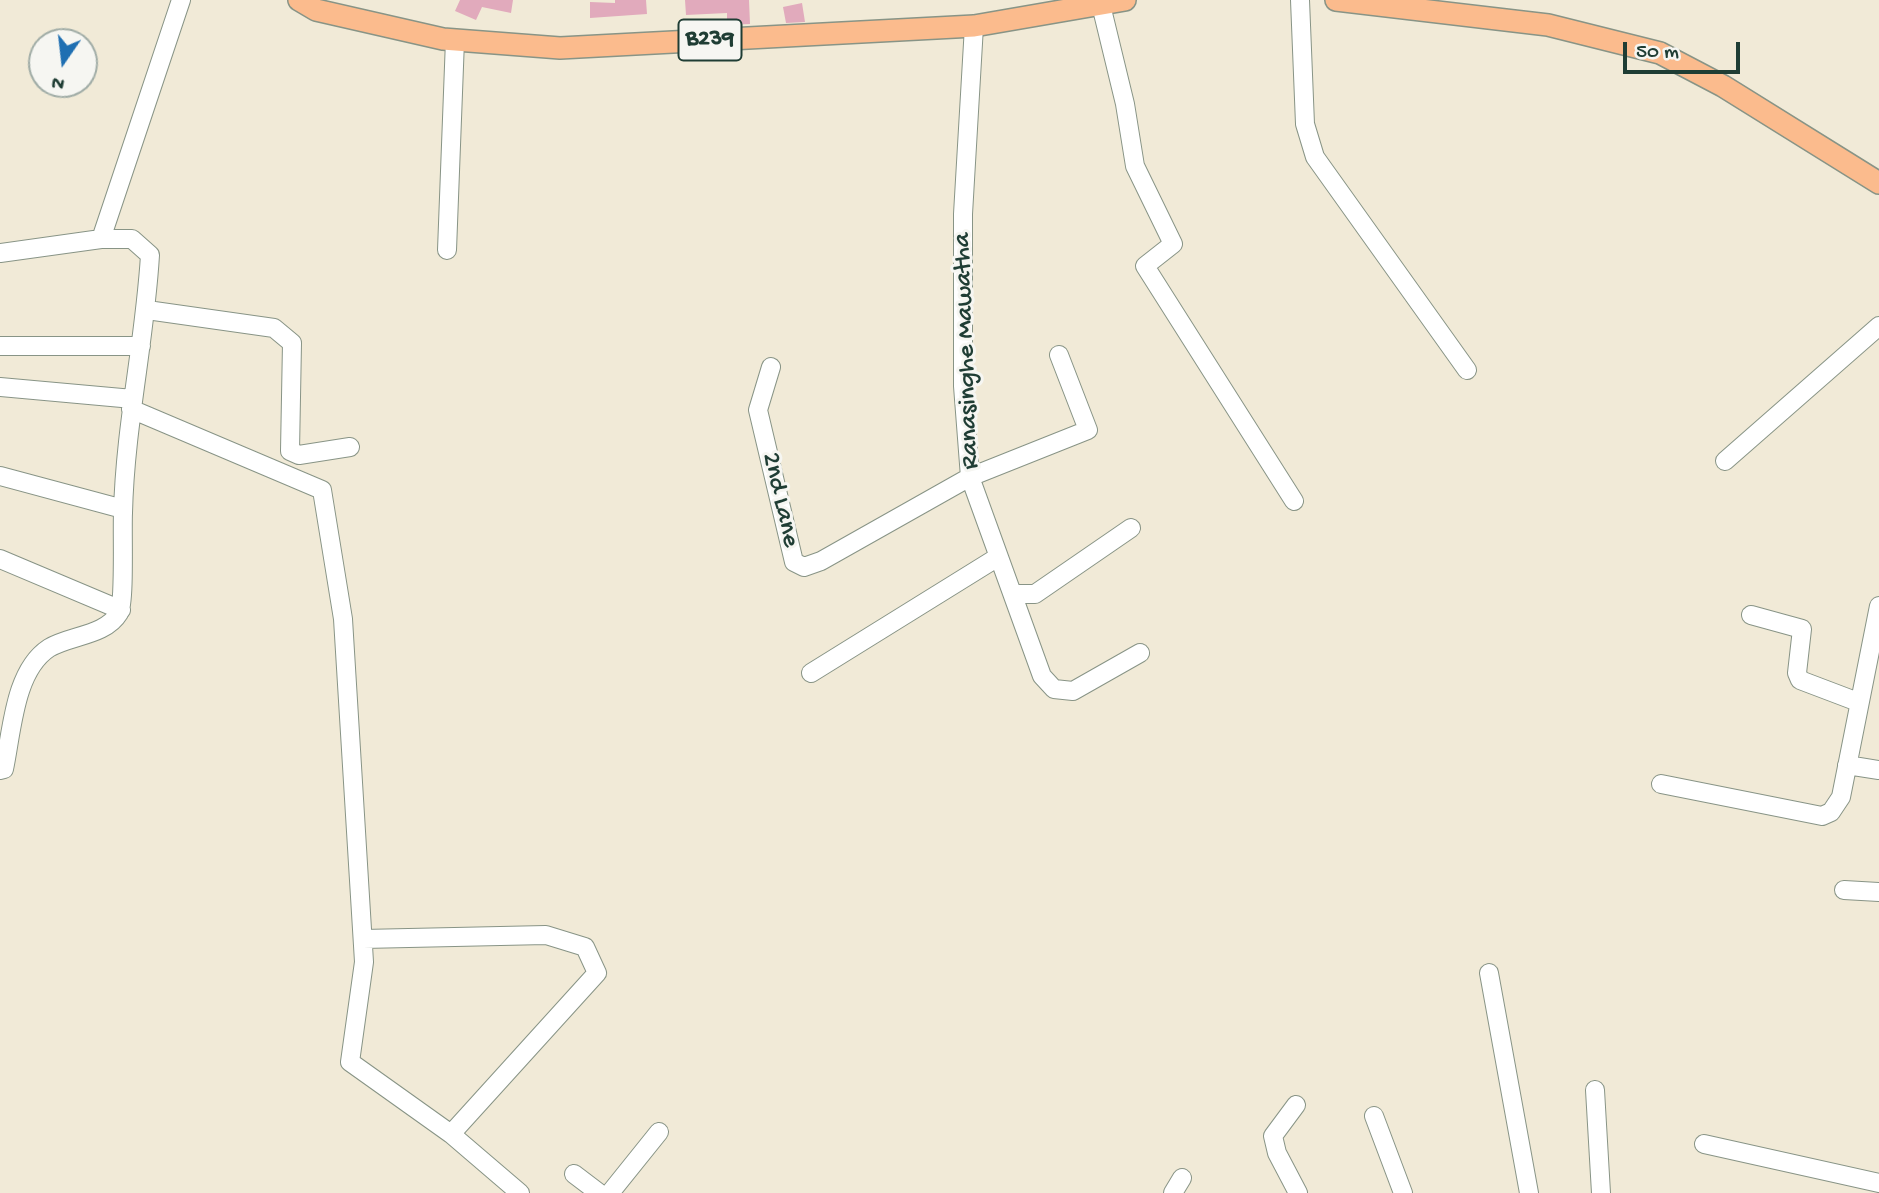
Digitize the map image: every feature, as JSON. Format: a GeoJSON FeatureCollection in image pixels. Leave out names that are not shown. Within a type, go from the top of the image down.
{"type":"FeatureCollection","features":[{"type":"Feature","properties":{"kind":"main road","name":"B239"},"geometry":{"type":"LineString","coordinates":[[299,0],[316,10],[451,40],[560,48],[974,26],[1059,6],[1101,5],[1125,0]]}},
{"type":"Feature","properties":{"kind":"main road"},"geometry":{"type":"LineString","coordinates":[[1336,0],[1420,5],[1548,25],[1660,53],[1723,86],[1879,183]]}},
{"type":"Feature","properties":{"kind":"street"},"geometry":{"type":"LineString","coordinates":[[101,239],[181,0]]}},
{"type":"Feature","properties":{"kind":"street"},"geometry":{"type":"LineString","coordinates":[[1300,0],[1305,124],[1315,157],[1467,370]]}},
{"type":"Feature","properties":{"kind":"street"},"geometry":{"type":"LineString","coordinates":[[1101,5],[1125,104],[1135,166],[1173,244],[1145,266],[1294,501]]}},
{"type":"Feature","properties":{"kind":"street","name":"Ranasinghe Mawatha"},"geometry":{"type":"LineString","coordinates":[[974,26],[963,214],[963,386],[970,477],[1042,676],[1054,689],[1073,691],[1140,653]]}},
{"type":"Feature","properties":{"kind":"street"},"geometry":{"type":"LineString","coordinates":[[443,244],[451,40]]}},
{"type":"Feature","properties":{"kind":"street"},"geometry":{"type":"LineString","coordinates":[[0,253],[101,239],[132,239],[150,255],[147,310],[132,404],[123,509],[121,610],[110,624],[49,648],[31,666],[17,705],[5,769],[0,770]]}},
{"type":"Feature","properties":{"kind":"street"},"geometry":{"type":"LineString","coordinates":[[147,310],[274,328],[292,343],[290,450],[299,455],[350,447]]}},
{"type":"Feature","properties":{"kind":"street"},"geometry":{"type":"LineString","coordinates":[[1725,461],[1879,326]]}},
{"type":"Feature","properties":{"kind":"street"},"geometry":{"type":"LineString","coordinates":[[0,346],[141,346]]}},
{"type":"Feature","properties":{"kind":"street"},"geometry":{"type":"LineString","coordinates":[[970,477],[1088,430],[1059,355]]}},
{"type":"Feature","properties":{"kind":"street","name":"2nd Lane"},"geometry":{"type":"LineString","coordinates":[[771,366],[758,410],[794,562],[804,566],[821,561],[970,477]]}},
{"type":"Feature","properties":{"kind":"street"},"geometry":{"type":"LineString","coordinates":[[0,387],[132,404],[322,490],[343,619],[365,962],[350,1062],[451,1135],[520,1193]]}},
{"type":"Feature","properties":{"kind":"street"},"geometry":{"type":"LineString","coordinates":[[0,476],[123,509]]}},
{"type":"Feature","properties":{"kind":"street"},"geometry":{"type":"LineString","coordinates":[[1013,594],[1035,594],[1131,528]]}},
{"type":"Feature","properties":{"kind":"street"},"geometry":{"type":"LineString","coordinates":[[810,673],[999,557]]}},
{"type":"Feature","properties":{"kind":"street"},"geometry":{"type":"LineString","coordinates":[[0,559],[121,610]]}},
{"type":"Feature","properties":{"kind":"street"},"geometry":{"type":"LineString","coordinates":[[1661,783],[1822,816],[1831,812],[1841,797],[1879,606]]}},
{"type":"Feature","properties":{"kind":"street"},"geometry":{"type":"LineString","coordinates":[[1751,615],[1802,629],[1797,673],[1800,680],[1858,702]]}},
{"type":"Feature","properties":{"kind":"street"},"geometry":{"type":"LineString","coordinates":[[1847,765],[1879,770]]}},
{"type":"Feature","properties":{"kind":"street"},"geometry":{"type":"LineString","coordinates":[[1844,890],[1879,892]]}},
{"type":"Feature","properties":{"kind":"street"},"geometry":{"type":"LineString","coordinates":[[363,939],[546,936],[585,947],[597,973],[451,1135]]}},
{"type":"Feature","properties":{"kind":"street"},"geometry":{"type":"LineString","coordinates":[[1489,973],[1529,1193]]}},
{"type":"Feature","properties":{"kind":"street"},"geometry":{"type":"LineString","coordinates":[[1595,1090],[1601,1193]]}},
{"type":"Feature","properties":{"kind":"street"},"geometry":{"type":"LineString","coordinates":[[1296,1105],[1273,1136],[1278,1153],[1298,1193]]}},
{"type":"Feature","properties":{"kind":"street"},"geometry":{"type":"LineString","coordinates":[[1374,1116],[1403,1193]]}},
{"type":"Feature","properties":{"kind":"street"},"geometry":{"type":"LineString","coordinates":[[610,1193],[659,1132]]}},
{"type":"Feature","properties":{"kind":"street"},"geometry":{"type":"LineString","coordinates":[[1704,1144],[1879,1183]]}},
{"type":"Feature","properties":{"kind":"street"},"geometry":{"type":"LineString","coordinates":[[574,1174],[599,1193]]}},
{"type":"Feature","properties":{"kind":"building"},"geometry":{"type":"Polygon","coordinates":[[[460,0],[513,0],[511,13],[482,7],[476,20],[455,11],[460,0]]]}},
{"type":"Feature","properties":{"kind":"building"},"geometry":{"type":"Polygon","coordinates":[[[615,0],[646,0],[647,14],[590,18],[590,2],[615,3],[615,0]]]}},
{"type":"Feature","properties":{"kind":"building"},"geometry":{"type":"Polygon","coordinates":[[[685,0],[749,0],[750,24],[727,25],[727,13],[686,15],[685,0]]]}},
{"type":"Feature","properties":{"kind":"building"},"geometry":{"type":"Polygon","coordinates":[[[802,3],[805,22],[786,23],[783,7],[802,3]]]}}]}
